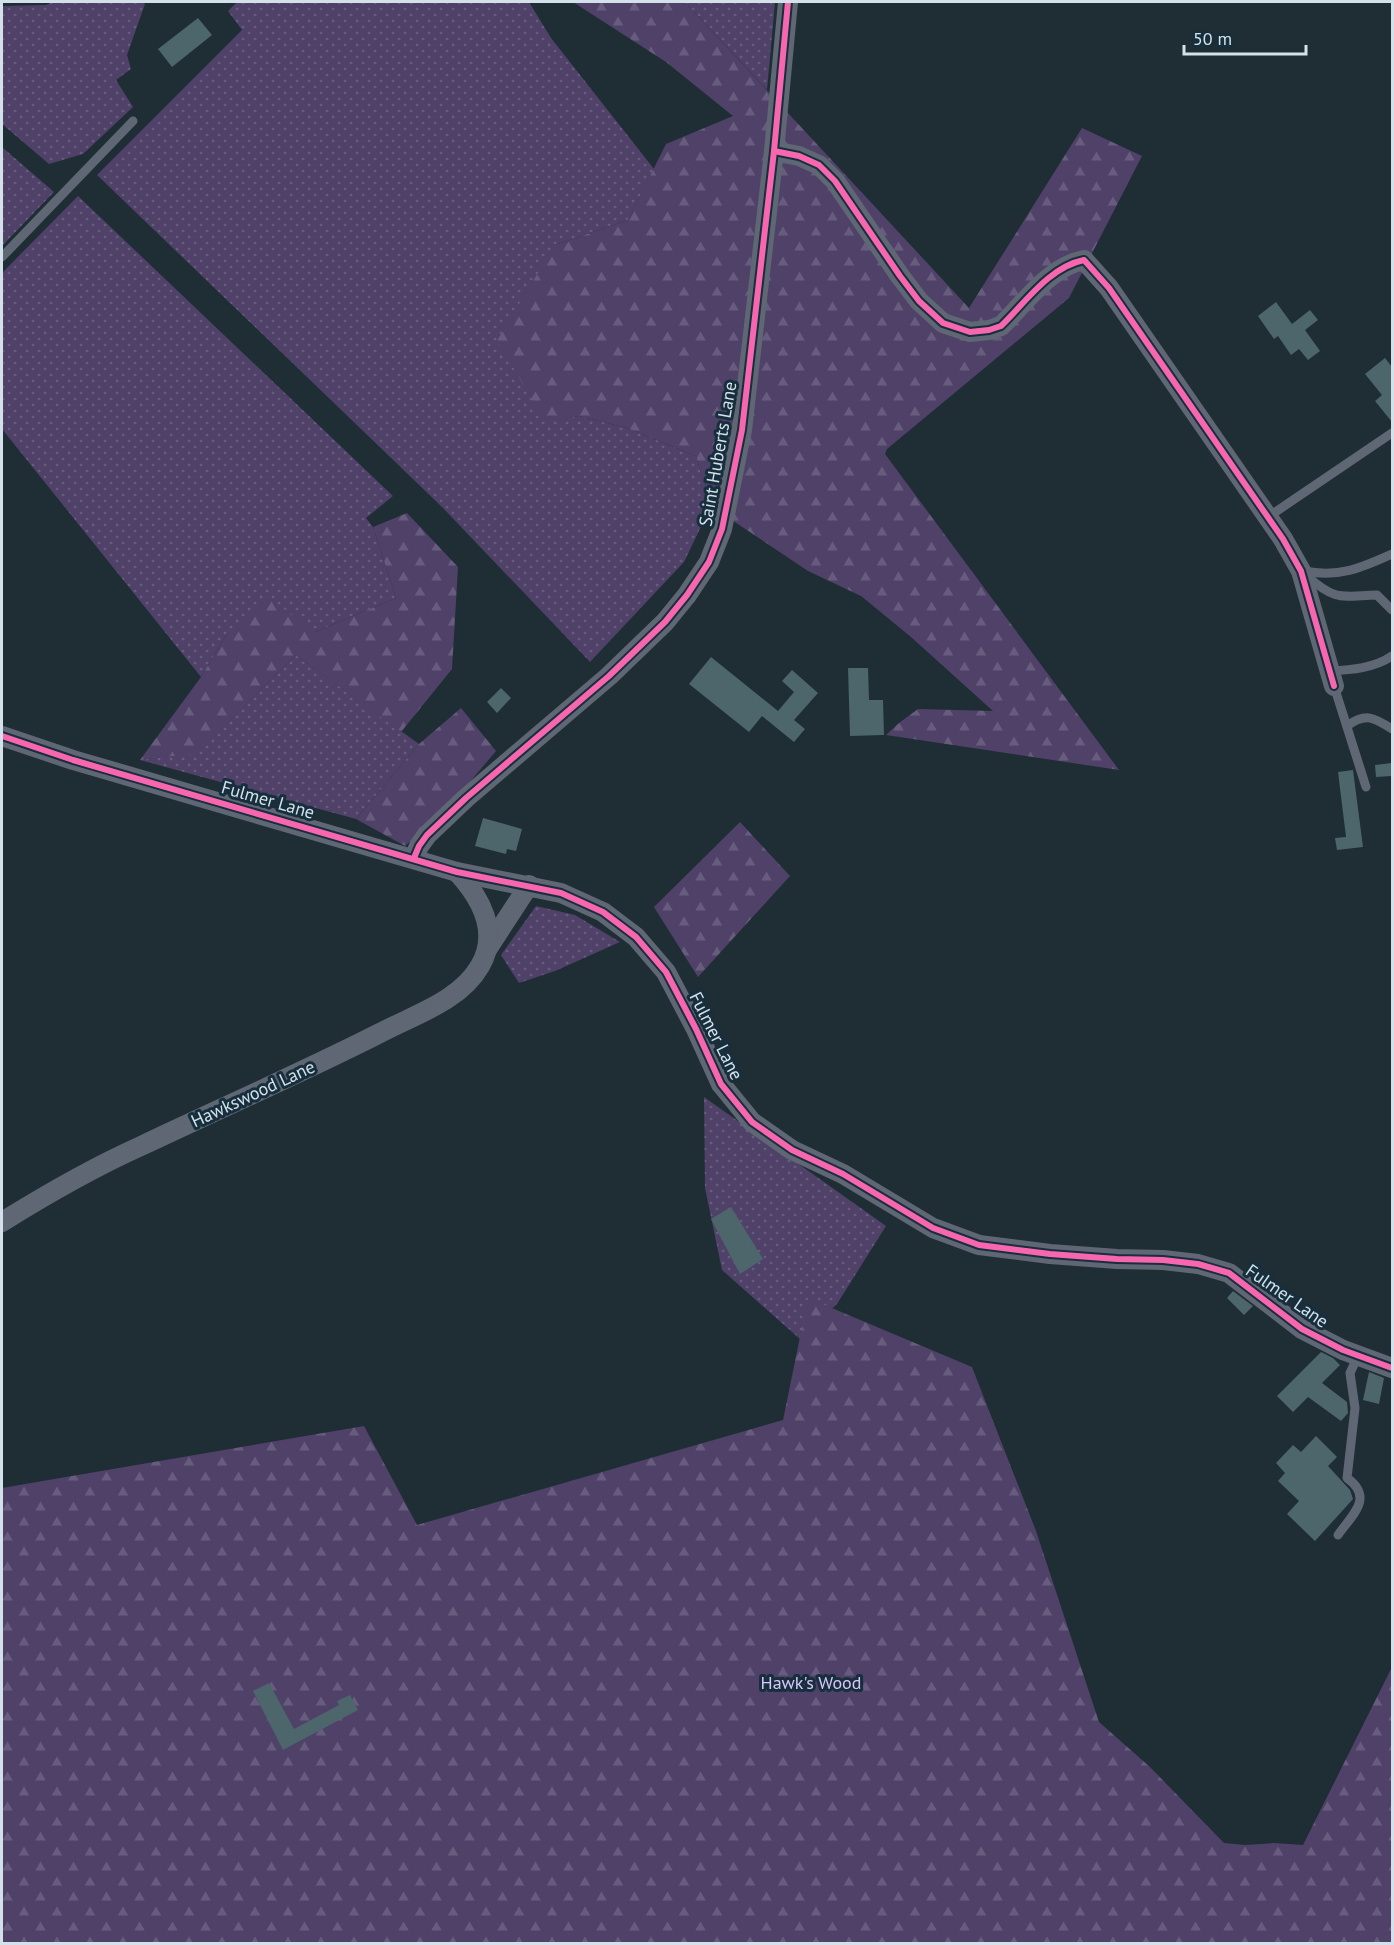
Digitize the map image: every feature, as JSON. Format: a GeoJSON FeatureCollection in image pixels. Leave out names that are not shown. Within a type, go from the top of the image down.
{"type":"FeatureCollection","features":[{"type":"Feature","properties":{"kind":"street","name":"Saint Huberts Lane"},"geometry":{"type":"LineString","coordinates":[[414,858],[418,846],[458,805],[609,676],[665,622],[709,562],[722,529],[742,430],[774,151],[788,2]]}},
{"type":"Feature","properties":{"kind":"street"},"geometry":{"type":"LineString","coordinates":[[774,151],[799,156],[819,165],[835,181],[919,301],[943,323],[970,332],[1001,326],[1058,271],[1072,262],[1084,260],[1109,288],[1283,539],[1301,571],[1332,678]]}},
{"type":"Feature","properties":{"kind":"street","name":"Fulmer Lane"},"geometry":{"type":"LineString","coordinates":[[2,736],[73,760],[457,872],[561,893],[603,912],[636,937],[666,972],[696,1029],[721,1084],[752,1122],[792,1150],[843,1174],[933,1228],[979,1245],[1050,1254],[1163,1260],[1198,1264],[1229,1273],[1302,1329],[1343,1350],[1392,1368]]}},
{"type":"Feature","properties":{"kind":"street"},"geometry":{"type":"LineString","coordinates":[[457,872],[468,884],[485,912],[488,948]]}},
{"type":"Feature","properties":{"kind":"street","name":"Hawkswood Lane"},"geometry":{"type":"LineString","coordinates":[[2,1222],[87,1172],[256,1094],[432,1007],[462,988],[472,978],[488,948],[529,885]]}},
{"type":"Feature","properties":{"kind":"lane"},"geometry":{"type":"LineString","coordinates":[[2,257],[133,120]]}},
{"type":"Feature","properties":{"kind":"lane"},"geometry":{"type":"LineString","coordinates":[[1268,517],[1392,433]]}},
{"type":"Feature","properties":{"kind":"lane"},"geometry":{"type":"LineString","coordinates":[[1301,571],[1322,575],[1336,574],[1357,569],[1392,554]]}},
{"type":"Feature","properties":{"kind":"lane"},"geometry":{"type":"LineString","coordinates":[[1301,571],[1326,592],[1347,598],[1377,595],[1392,610]]}},
{"type":"Feature","properties":{"kind":"lane"},"geometry":{"type":"LineString","coordinates":[[1366,788],[1332,678],[1384,661],[1392,656]]}},
{"type":"Feature","properties":{"kind":"lane"},"geometry":{"type":"LineString","coordinates":[[1347,726],[1360,718],[1371,718],[1392,729]]}},
{"type":"Feature","properties":{"kind":"lane"},"geometry":{"type":"LineString","coordinates":[[1338,1535],[1356,1514],[1360,1499],[1356,1485],[1347,1478],[1355,1408],[1350,1373],[1358,1356]]}},
{"type":"Feature","properties":{"kind":"green space"},"geometry":{"type":"Polygon","coordinates":[[[53,2],[143,2],[145,4],[127,55],[131,69],[116,80],[133,107],[83,154],[49,164],[2,124],[2,6],[46,5],[53,2]]]}},
{"type":"Feature","properties":{"kind":"green space"},"geometry":{"type":"Polygon","coordinates":[[[237,2],[529,2],[551,38],[654,169],[628,220],[555,245],[546,422],[579,416],[627,428],[696,456],[711,506],[684,562],[590,662],[442,507],[97,175],[242,30],[228,11],[237,2]]]}},
{"type":"Feature","properties":{"kind":"green space"},"geometry":{"type":"Polygon","coordinates":[[[573,2],[685,2],[969,308],[1082,128],[1142,156],[1069,298],[887,449],[885,454],[1119,770],[886,735],[918,709],[993,711],[911,637],[861,596],[808,571],[711,506],[696,456],[627,428],[579,416],[546,423],[497,340],[555,245],[628,220],[666,144],[733,116],[666,62],[573,2]]]}},
{"type":"Feature","properties":{"kind":"green space"},"geometry":{"type":"Polygon","coordinates":[[[685,2],[775,2],[767,90],[685,2]]]}},
{"type":"Feature","properties":{"kind":"green space"},"geometry":{"type":"Polygon","coordinates":[[[2,147],[54,192],[2,246],[2,147]]]}},
{"type":"Feature","properties":{"kind":"green space"},"geometry":{"type":"Polygon","coordinates":[[[78,196],[393,496],[366,518],[373,527],[396,598],[315,632],[228,632],[201,677],[2,429],[2,273],[78,196]]]}},
{"type":"Feature","properties":{"kind":"green space"},"geometry":{"type":"Polygon","coordinates":[[[407,513],[458,567],[452,669],[401,732],[296,655],[197,753],[140,760],[201,677],[228,632],[269,598],[315,632],[396,598],[373,527],[407,513]]]}},
{"type":"Feature","properties":{"kind":"green space"},"geometry":{"type":"Polygon","coordinates":[[[296,655],[419,744],[356,819],[140,760],[197,752],[296,655]]]}},
{"type":"Feature","properties":{"kind":"green space"},"geometry":{"type":"Polygon","coordinates":[[[461,708],[496,751],[452,803],[405,846],[356,819],[419,744],[461,708]]]}},
{"type":"Feature","properties":{"kind":"green space"},"geometry":{"type":"Polygon","coordinates":[[[740,822],[790,876],[698,977],[654,907],[740,822]]]}},
{"type":"Feature","properties":{"kind":"green space"},"geometry":{"type":"Polygon","coordinates":[[[536,906],[575,915],[620,942],[555,971],[519,983],[501,955],[536,906]]]}},
{"type":"Feature","properties":{"kind":"green space"},"geometry":{"type":"Polygon","coordinates":[[[704,1097],[886,1226],[837,1304],[800,1339],[722,1270],[705,1188],[704,1097]]]}},
{"type":"Feature","properties":{"kind":"green space","name":"Hawk's Wood"},"geometry":{"type":"Polygon","coordinates":[[[808,1298],[972,1367],[1036,1531],[1099,1722],[1150,1767],[1224,1843],[1303,1845],[1392,1667],[1392,1943],[2,1944],[2,1488],[364,1426],[417,1525],[783,1420],[808,1298]]]}},
{"type":"Feature","properties":{"kind":"building"},"geometry":{"type":"Polygon","coordinates":[[[198,18],[212,35],[172,67],[158,49],[198,18]]]}},
{"type":"Feature","properties":{"kind":"building"},"geometry":{"type":"Polygon","coordinates":[[[1276,302],[1292,324],[1310,310],[1318,320],[1305,330],[1320,351],[1308,360],[1299,349],[1291,355],[1278,336],[1274,339],[1258,316],[1276,302]]]}},
{"type":"Feature","properties":{"kind":"building"},"geometry":{"type":"Polygon","coordinates":[[[1385,358],[1392,367],[1392,422],[1375,401],[1382,395],[1365,374],[1385,358]]]}},
{"type":"Feature","properties":{"kind":"building"},"geometry":{"type":"Polygon","coordinates":[[[711,657],[778,711],[794,692],[782,681],[792,670],[818,693],[794,720],[805,729],[794,742],[762,716],[749,732],[689,684],[711,657]]]}},
{"type":"Feature","properties":{"kind":"building"},"geometry":{"type":"Polygon","coordinates":[[[848,668],[868,668],[869,700],[883,700],[884,735],[850,736],[848,668]]]}},
{"type":"Feature","properties":{"kind":"building"},"geometry":{"type":"Polygon","coordinates":[[[501,688],[511,698],[497,713],[487,702],[501,688]]]}},
{"type":"Feature","properties":{"kind":"building"},"geometry":{"type":"Polygon","coordinates":[[[1392,763],[1392,776],[1376,777],[1375,765],[1392,763]]]}},
{"type":"Feature","properties":{"kind":"building"},"geometry":{"type":"Polygon","coordinates":[[[1353,770],[1363,847],[1337,850],[1335,838],[1346,837],[1338,772],[1353,770]]]}},
{"type":"Feature","properties":{"kind":"building"},"geometry":{"type":"Polygon","coordinates":[[[483,818],[522,829],[516,851],[507,849],[506,854],[475,846],[483,818]]]}},
{"type":"Feature","properties":{"kind":"building"},"geometry":{"type":"Polygon","coordinates":[[[731,1207],[763,1259],[740,1274],[711,1219],[731,1207]]]}},
{"type":"Feature","properties":{"kind":"building"},"geometry":{"type":"Polygon","coordinates":[[[1233,1291],[1253,1306],[1244,1315],[1227,1298],[1233,1291]]]}},
{"type":"Feature","properties":{"kind":"building"},"geometry":{"type":"Polygon","coordinates":[[[1321,1352],[1333,1358],[1340,1365],[1322,1383],[1347,1402],[1348,1413],[1341,1421],[1308,1397],[1293,1412],[1277,1396],[1321,1352]]]}},
{"type":"Feature","properties":{"kind":"building"},"geometry":{"type":"Polygon","coordinates":[[[1369,1372],[1384,1378],[1379,1404],[1363,1400],[1369,1372]]]}},
{"type":"Feature","properties":{"kind":"building"},"geometry":{"type":"Polygon","coordinates":[[[1316,1436],[1337,1457],[1328,1466],[1350,1490],[1353,1499],[1315,1541],[1287,1514],[1299,1501],[1278,1481],[1285,1473],[1276,1463],[1293,1445],[1301,1452],[1316,1436]]]}},
{"type":"Feature","properties":{"kind":"building"},"geometry":{"type":"Polygon","coordinates":[[[269,1683],[294,1729],[339,1705],[337,1701],[350,1695],[358,1710],[283,1750],[253,1691],[269,1683]]]}},
{"type":"Feature","properties":{"kind":"cycle path"},"geometry":{"type":"LineString","coordinates":[[414,858],[427,835],[466,798],[609,676],[665,622],[709,562],[722,529],[742,430],[774,151],[788,2]]}},
{"type":"Feature","properties":{"kind":"cycle path"},"geometry":{"type":"LineString","coordinates":[[774,151],[799,156],[819,165],[835,181],[919,301],[943,323],[970,332],[1001,326],[1049,278],[1071,264],[1084,260],[1109,288],[1283,539],[1301,571],[1334,686]]}},
{"type":"Feature","properties":{"kind":"cycle path"},"geometry":{"type":"LineString","coordinates":[[2,736],[73,760],[457,872],[561,893],[603,912],[636,937],[666,972],[696,1029],[721,1084],[752,1122],[792,1150],[843,1174],[933,1228],[979,1245],[1050,1254],[1163,1260],[1198,1264],[1229,1273],[1302,1329],[1343,1350],[1392,1368]]}}]}
